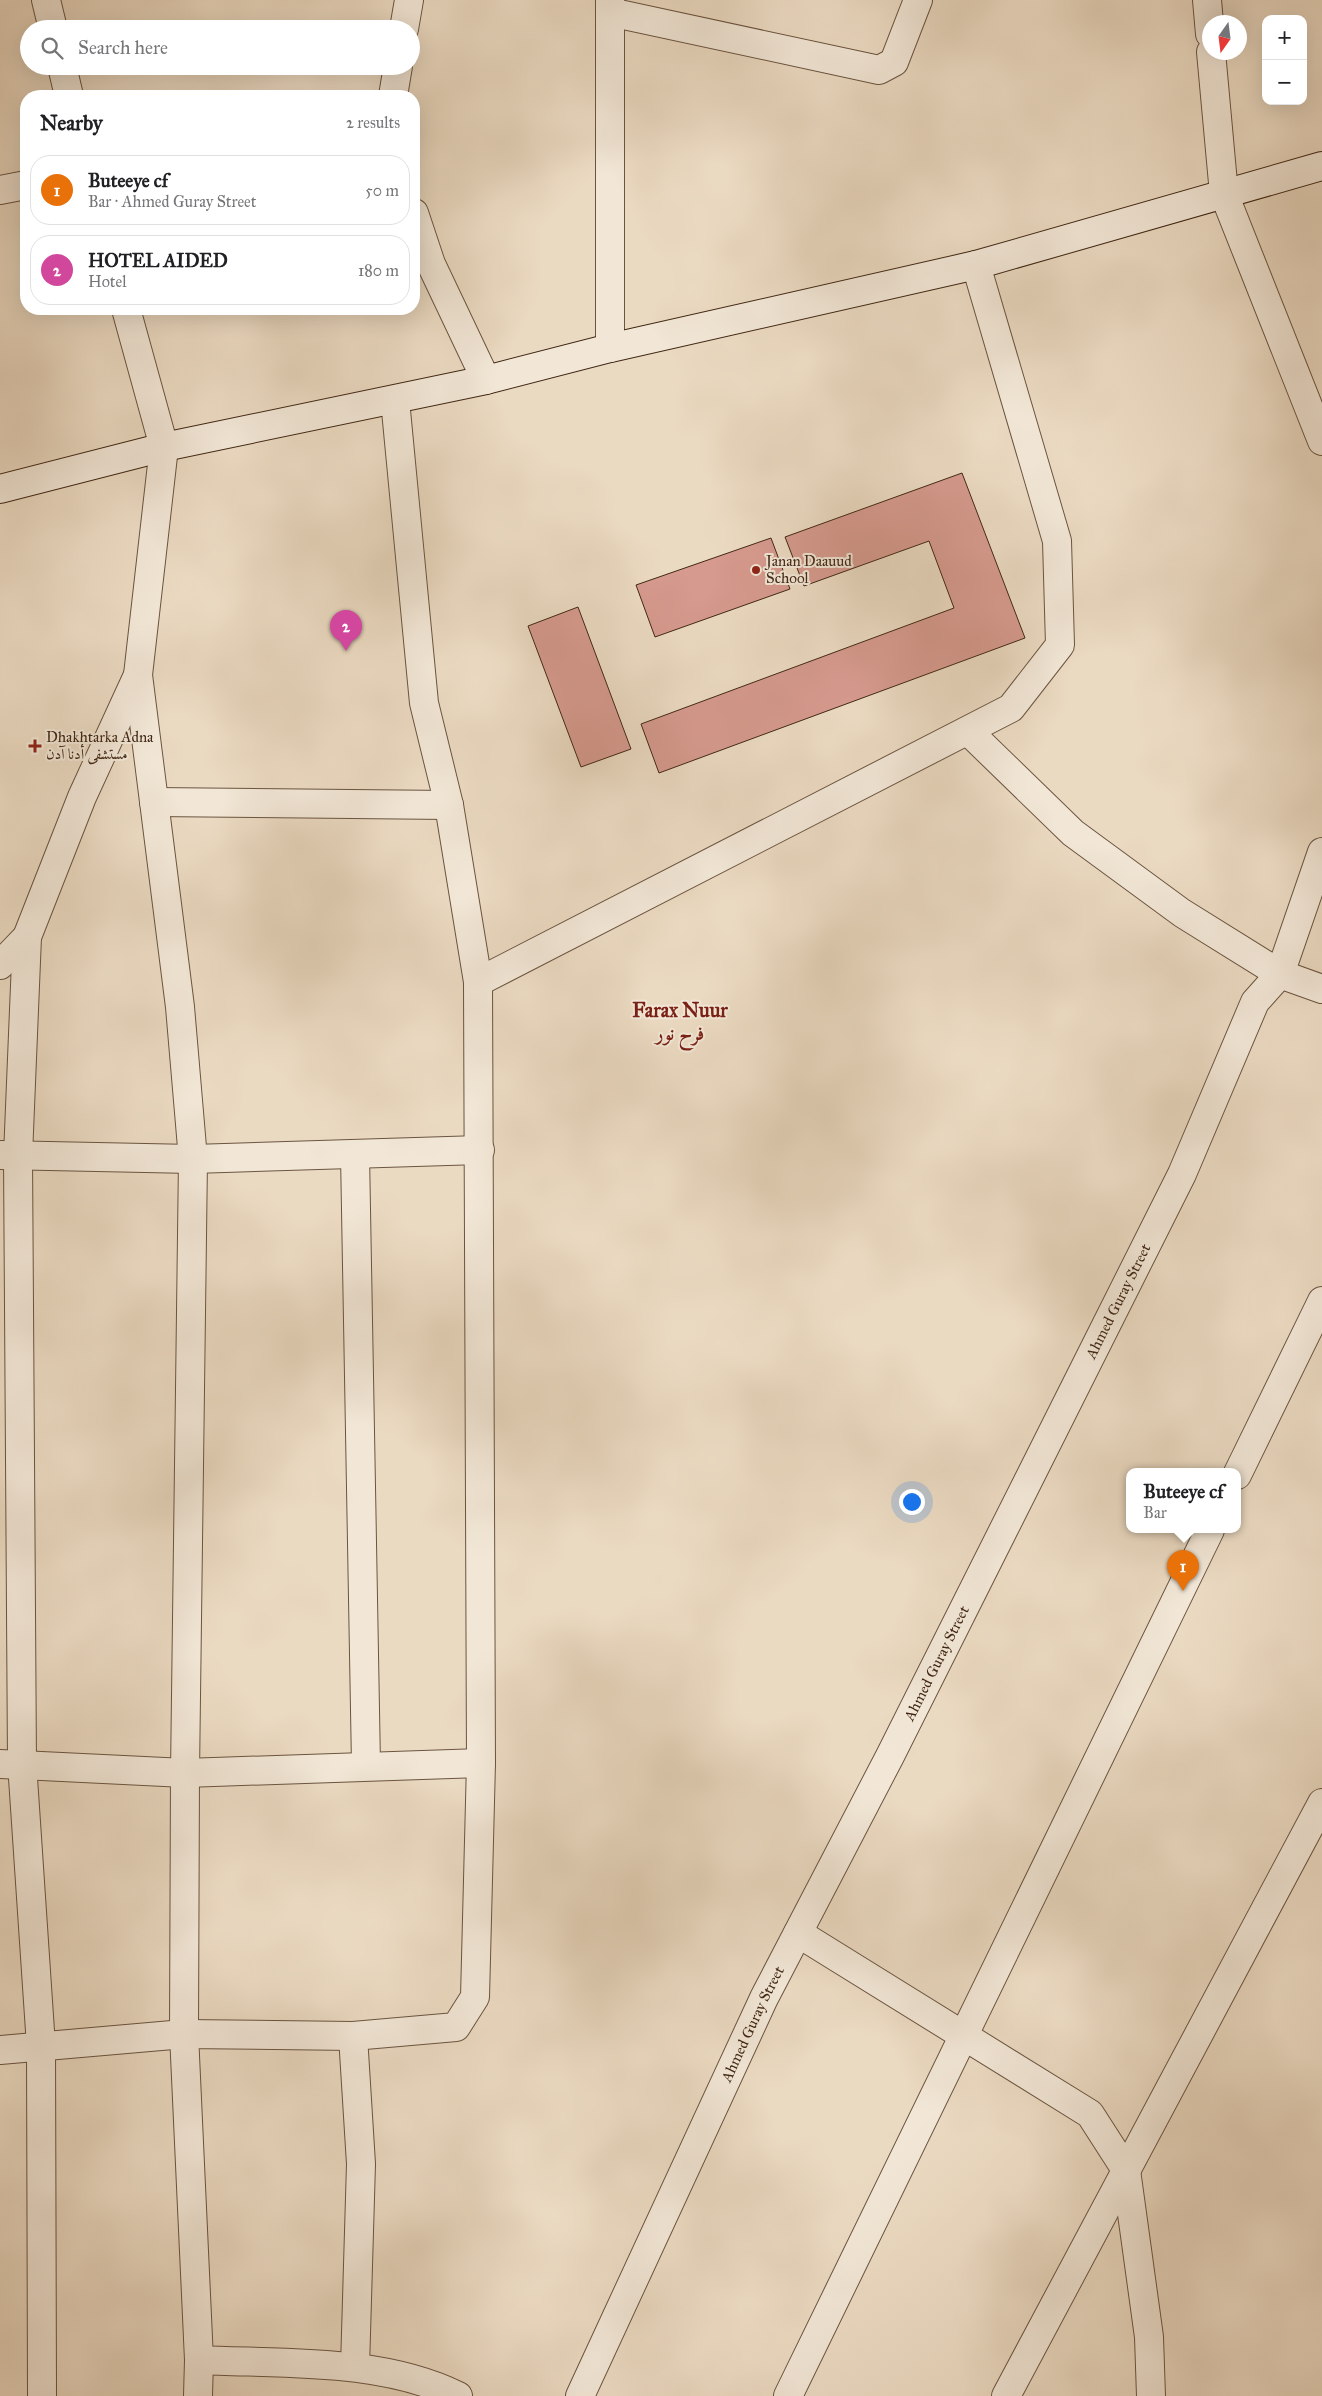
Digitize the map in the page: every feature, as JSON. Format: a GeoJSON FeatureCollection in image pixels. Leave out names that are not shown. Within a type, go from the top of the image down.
{"type":"FeatureCollection","features":[{"type":"Feature","properties":{"kind":"street"},"geometry":{"type":"LineString","coordinates":[[46,0],[51,20]]}},
{"type":"Feature","properties":{"kind":"street"},"geometry":{"type":"LineString","coordinates":[[406,20],[409,0]]}},
{"type":"Feature","properties":{"kind":"street"},"geometry":{"type":"LineString","coordinates":[[610,348],[610,6],[880,70],[894,62],[918,0]]}},
{"type":"Feature","properties":{"kind":"street"},"geometry":{"type":"LineString","coordinates":[[1207,0],[1208,15]]}},
{"type":"Feature","properties":{"kind":"street"},"geometry":{"type":"LineString","coordinates":[[1212,60],[1224,194],[1320,431]]}},
{"type":"Feature","properties":{"kind":"street"},"geometry":{"type":"LineString","coordinates":[[64,75],[68,90]]}},
{"type":"Feature","properties":{"kind":"street"},"geometry":{"type":"LineString","coordinates":[[394,90],[396,75]]}},
{"type":"Feature","properties":{"kind":"street"},"geometry":{"type":"LineString","coordinates":[[0,490],[164,447],[486,380],[610,348],[976,264],[1322,166]]}},
{"type":"Feature","properties":{"kind":"street"},"geometry":{"type":"LineString","coordinates":[[0,190],[20,186]]}},
{"type":"Feature","properties":{"kind":"street"},"geometry":{"type":"LineString","coordinates":[[420,232],[431,264],[486,380]]}},
{"type":"Feature","properties":{"kind":"street"},"geometry":{"type":"LineString","coordinates":[[478,982],[1011,708],[1060,645],[1057,541],[976,264]]}},
{"type":"Feature","properties":{"kind":"street"},"geometry":{"type":"LineString","coordinates":[[128,315],[164,447],[138,675],[180,1007],[193,1159],[185,1773],[184,2034],[199,2360],[198,2396]]}},
{"type":"Feature","properties":{"kind":"street"},"geometry":{"type":"LineString","coordinates":[[0,2050],[184,2034],[353,2036],[456,2027],[475,1997],[481,1763],[478,982],[449,806],[424,703],[395,400]]}},
{"type":"Feature","properties":{"kind":"street"},"geometry":{"type":"LineString","coordinates":[[42,2396],[41,2046],[11,1764],[9,1155],[27,937],[82,797],[138,675]]}},
{"type":"Feature","properties":{"kind":"street"},"geometry":{"type":"LineString","coordinates":[[968,731],[1073,833],[1182,913],[1280,974],[1322,989]]}},
{"type":"Feature","properties":{"kind":"street"},"geometry":{"type":"LineString","coordinates":[[154,802],[449,806]]}},
{"type":"Feature","properties":{"kind":"street"},"geometry":{"type":"LineString","coordinates":[[1280,974],[1322,852]]}},
{"type":"Feature","properties":{"kind":"street"},"geometry":{"type":"LineString","coordinates":[[0,965],[27,937]]}},
{"type":"Feature","properties":{"kind":"street","name":"Ahmed Guray Street"},"geometry":{"type":"LineString","coordinates":[[580,2396],[756,2016],[894,1748],[1182,1174],[1255,1002],[1280,974]]}},
{"type":"Feature","properties":{"kind":"street"},"geometry":{"type":"LineString","coordinates":[[9,1155],[193,1159],[480,1150]]}},
{"type":"Feature","properties":{"kind":"street"},"geometry":{"type":"LineString","coordinates":[[355,1154],[366,1765]]}},
{"type":"Feature","properties":{"kind":"street"},"geometry":{"type":"LineString","coordinates":[[1240,1468],[1322,1301]]}},
{"type":"Feature","properties":{"kind":"street"},"geometry":{"type":"LineString","coordinates":[[788,2396],[1209,1533]]}},
{"type":"Feature","properties":{"kind":"street"},"geometry":{"type":"LineString","coordinates":[[11,1764],[185,1773],[366,1765],[481,1763]]}},
{"type":"Feature","properties":{"kind":"street"},"geometry":{"type":"LineString","coordinates":[[1006,2396],[1322,1803]]}},
{"type":"Feature","properties":{"kind":"street"},"geometry":{"type":"LineString","coordinates":[[798,1933],[964,2034],[1090,2114],[1126,2170],[1148,2328],[1151,2396]]}},
{"type":"Feature","properties":{"kind":"street"},"geometry":{"type":"LineString","coordinates":[[353,2036],[361,2164],[355,2367]]}},
{"type":"Feature","properties":{"kind":"street"},"geometry":{"type":"LineString","coordinates":[[199,2360],[355,2367],[409,2378],[458,2396]]}},
{"type":"Feature","properties":{"kind":"building"},"geometry":{"type":"Polygon","coordinates":[[[962,473],[1025,638],[659,773],[641,724],[954,608],[929,541],[804,586],[785,537],[962,473]]]}},
{"type":"Feature","properties":{"kind":"building"},"geometry":{"type":"Polygon","coordinates":[[[771,538],[790,589],[655,637],[636,585],[771,538]]]}},
{"type":"Feature","properties":{"kind":"building"},"geometry":{"type":"Polygon","coordinates":[[[578,607],[631,749],[581,767],[528,626],[578,607]]]}},
{"type":"Feature","properties":{"kind":"place","name":"Janan Daauud School"},"geometry":{"type":"Point","coordinates":[756,570]}},
{"type":"Feature","properties":{"kind":"place","name":"HOTEL AIDED"},"geometry":{"type":"Point","coordinates":[346,651]}},
{"type":"Feature","properties":{"kind":"place","name":"Dhakhtarka Adna مستشفى أدنا آدن"},"geometry":{"type":"Point","coordinates":[35,746]}},
{"type":"Feature","properties":{"kind":"place","name":"Buteeye cf"},"geometry":{"type":"Point","coordinates":[1183,1591]}},
{"type":"Feature","properties":{"kind":"district","name":"Farax Nuur فرح نور"},"geometry":{"type":"Point","coordinates":[680,1022]}}]}
